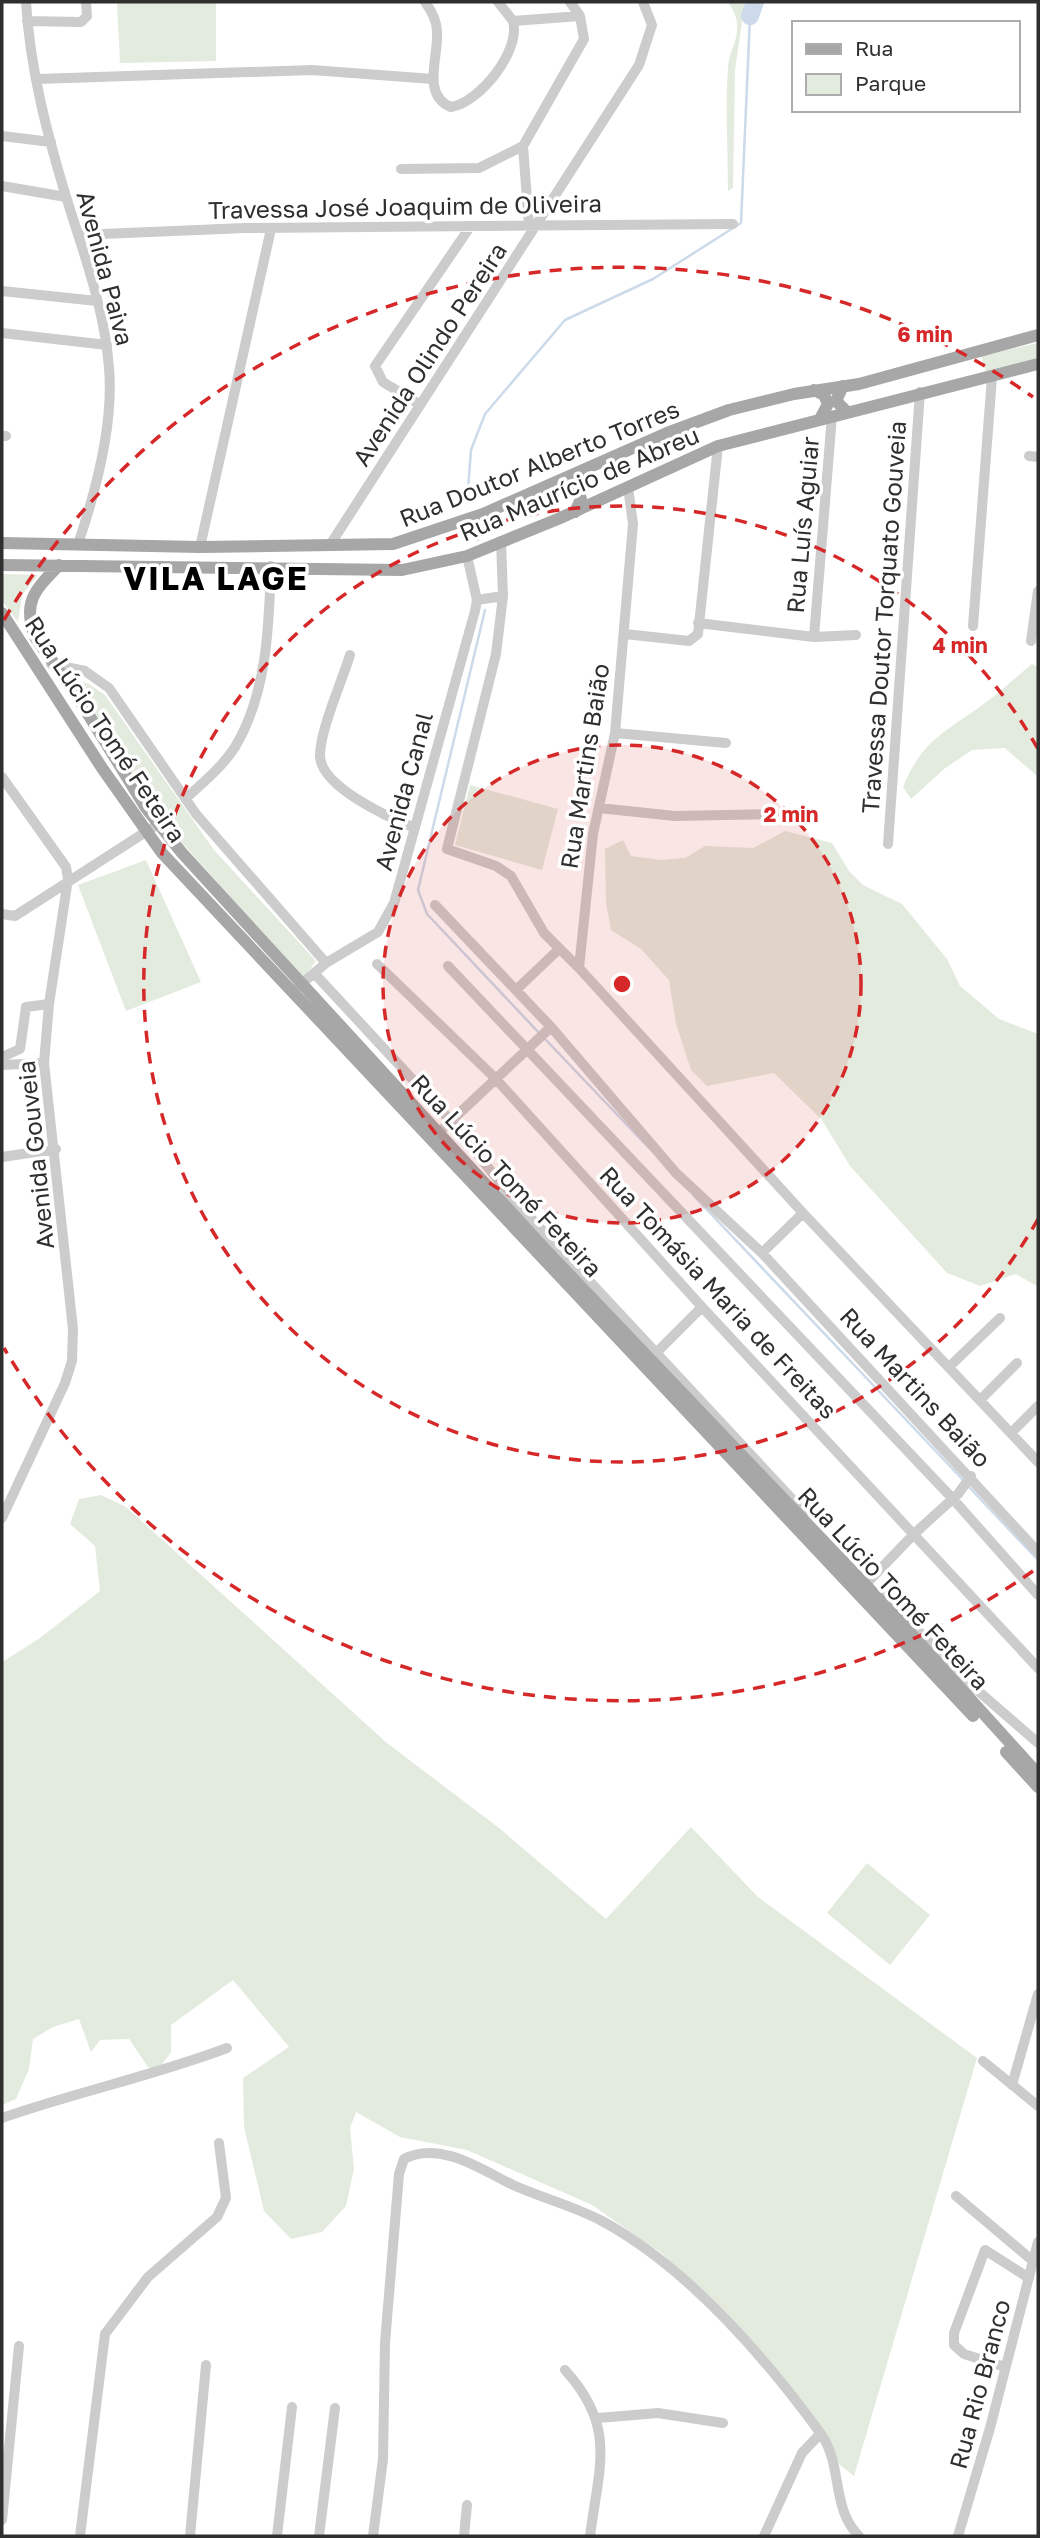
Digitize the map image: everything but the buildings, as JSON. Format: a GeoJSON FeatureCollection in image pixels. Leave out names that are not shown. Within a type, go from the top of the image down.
{"type":"FeatureCollection","features":[{"type":"Feature","properties":{"kind":"main road","name":"Rua Doutor Alberto Torres"},"geometry":{"type":"LineString","coordinates":[[2,543],[200,547],[388,545],[412,540],[483,514],[667,433],[729,410],[843,386],[1038,335]]}},
{"type":"Feature","properties":{"kind":"main road","name":"Rua Maurício de Abreu"},"geometry":{"type":"LineString","coordinates":[[2,565],[271,566],[402,570],[467,556],[575,512],[718,446],[920,392],[1038,364]]}},
{"type":"Feature","properties":{"kind":"main road"},"geometry":{"type":"LineString","coordinates":[[843,386],[836,401],[847,412]]}},
{"type":"Feature","properties":{"kind":"main road"},"geometry":{"type":"LineString","coordinates":[[814,390],[824,395],[828,404],[826,418]]}},
{"type":"Feature","properties":{"kind":"main road"},"geometry":{"type":"LineString","coordinates":[[559,481],[574,485],[578,489],[581,499],[575,512]]}},
{"type":"Feature","properties":{"kind":"main road","name":"Rua Lúcio Tomé Feteira"},"geometry":{"type":"LineString","coordinates":[[59,565],[40,586],[29,607],[35,637],[51,664],[75,693],[153,828],[162,853],[292,993],[650,1360],[1038,1774]]}},
{"type":"Feature","properties":{"kind":"main road","name":"Rua Lúcio Tomé Feteira"},"geometry":{"type":"LineString","coordinates":[[2,613],[8,630],[102,768],[153,828],[302,983],[435,1137]]}},
{"type":"Feature","properties":{"kind":"main road","name":"Rua Lúcio Tomé Feteira"},"geometry":{"type":"LineString","coordinates":[[864,1586],[1038,1787]]}},
{"type":"Feature","properties":{"kind":"street","name":"Avenida Paiva"},"geometry":{"type":"LineString","coordinates":[[26,2],[37,79],[51,142],[107,345],[110,386],[106,422],[97,474],[78,544]]}},
{"type":"Feature","properties":{"kind":"street"},"geometry":{"type":"LineString","coordinates":[[27,21],[81,22],[87,16],[86,2]]}},
{"type":"Feature","properties":{"kind":"street"},"geometry":{"type":"LineString","coordinates":[[425,2],[437,26],[433,79],[437,97],[451,107],[467,103],[479,94],[505,59],[514,32],[513,20],[498,2]]}},
{"type":"Feature","properties":{"kind":"street"},"geometry":{"type":"LineString","coordinates":[[401,169],[479,168],[523,146],[581,47],[585,33],[580,16],[570,2]]}},
{"type":"Feature","properties":{"kind":"street","name":"Avenida Olindo Pereira"},"geometry":{"type":"LineString","coordinates":[[330,545],[639,65],[652,25],[643,2]]}},
{"type":"Feature","properties":{"kind":"street"},"geometry":{"type":"LineString","coordinates":[[513,20],[580,16]]}},
{"type":"Feature","properties":{"kind":"street"},"geometry":{"type":"LineString","coordinates":[[37,79],[251,70],[339,70],[433,79]]}},
{"type":"Feature","properties":{"kind":"street"},"geometry":{"type":"LineString","coordinates":[[2,136],[51,142]]}},
{"type":"Feature","properties":{"kind":"street"},"geometry":{"type":"LineString","coordinates":[[523,146],[533,226]]}},
{"type":"Feature","properties":{"kind":"street"},"geometry":{"type":"LineString","coordinates":[[2,186],[66,197]]}},
{"type":"Feature","properties":{"kind":"street","name":"Travessa José Joaquim de Oliveira"},"geometry":{"type":"LineString","coordinates":[[78,235],[271,229],[733,224]]}},
{"type":"Feature","properties":{"kind":"street"},"geometry":{"type":"LineString","coordinates":[[419,404],[377,377],[375,366],[470,227]]}},
{"type":"Feature","properties":{"kind":"street"},"geometry":{"type":"LineString","coordinates":[[200,547],[271,229]]}},
{"type":"Feature","properties":{"kind":"street"},"geometry":{"type":"LineString","coordinates":[[2,290],[96,300]]}},
{"type":"Feature","properties":{"kind":"street"},"geometry":{"type":"LineString","coordinates":[[2,333],[107,345]]}},
{"type":"Feature","properties":{"kind":"street"},"geometry":{"type":"LineString","coordinates":[[973,626],[992,377]]}},
{"type":"Feature","properties":{"kind":"street","name":"Travessa Doutor Torquato Gouveia"},"geometry":{"type":"LineString","coordinates":[[888,844],[920,392]]}},
{"type":"Feature","properties":{"kind":"street","name":"Rua Luís Aguiar"},"geometry":{"type":"LineString","coordinates":[[814,637],[832,450],[826,418]]}},
{"type":"Feature","properties":{"kind":"street"},"geometry":{"type":"LineString","coordinates":[[625,634],[694,640],[718,446]]}},
{"type":"Feature","properties":{"kind":"street","name":"Rua Martins Baião"},"geometry":{"type":"LineString","coordinates":[[579,968],[587,874],[615,733],[633,524],[628,487]]}},
{"type":"Feature","properties":{"kind":"street"},"geometry":{"type":"LineString","coordinates":[[477,600],[503,596],[501,541]]}},
{"type":"Feature","properties":{"kind":"street","name":"Avenida Canal"},"geometry":{"type":"LineString","coordinates":[[292,993],[326,963],[377,932],[390,912],[477,600],[467,556]]}},
{"type":"Feature","properties":{"kind":"street"},"geometry":{"type":"LineString","coordinates":[[186,798],[235,747],[255,701],[269,613],[271,566]]}},
{"type":"Feature","properties":{"kind":"street"},"geometry":{"type":"LineString","coordinates":[[1031,641],[1038,591]]}},
{"type":"Feature","properties":{"kind":"street","name":"Rua Martins Baião"},"geometry":{"type":"LineString","coordinates":[[503,596],[496,654],[446,843],[449,852],[496,866],[511,876],[544,933],[558,950],[579,968],[803,1213],[1038,1462]]}},
{"type":"Feature","properties":{"kind":"street"},"geometry":{"type":"LineString","coordinates":[[698,623],[814,637],[856,635]]}},
{"type":"Feature","properties":{"kind":"street"},"geometry":{"type":"LineString","coordinates":[[350,655],[321,746],[322,765],[328,775],[359,800],[415,828]]}},
{"type":"Feature","properties":{"kind":"street"},"geometry":{"type":"LineString","coordinates":[[51,664],[85,671],[109,688],[186,798],[234,860],[326,963]]}},
{"type":"Feature","properties":{"kind":"street"},"geometry":{"type":"LineString","coordinates":[[615,733],[726,743]]}},
{"type":"Feature","properties":{"kind":"street"},"geometry":{"type":"LineString","coordinates":[[2,777],[65,867],[68,879]]}},
{"type":"Feature","properties":{"kind":"street"},"geometry":{"type":"LineString","coordinates":[[599,808],[675,816],[775,814]]}},
{"type":"Feature","properties":{"kind":"street"},"geometry":{"type":"LineString","coordinates":[[2,914],[9,918],[15,916],[68,879],[153,828]]}},
{"type":"Feature","properties":{"kind":"street","name":"Avenida Gouveia"},"geometry":{"type":"LineString","coordinates":[[2,1518],[65,1383],[72,1361],[73,1329],[56,1149],[44,1063],[48,1004],[68,879]]}},
{"type":"Feature","properties":{"kind":"street","name":"Rua Martins Baião"},"geometry":{"type":"LineString","coordinates":[[435,905],[516,990],[547,1031],[676,1173],[762,1253],[1038,1552]]}},
{"type":"Feature","properties":{"kind":"street"},"geometry":{"type":"LineString","coordinates":[[516,990],[558,950]]}},
{"type":"Feature","properties":{"kind":"street","name":"Rua Tomásia Maria de Freitas"},"geometry":{"type":"LineString","coordinates":[[377,964],[495,1078],[702,1307],[1038,1668]]}},
{"type":"Feature","properties":{"kind":"street"},"geometry":{"type":"LineString","coordinates":[[448,966],[530,1045],[955,1497],[1038,1595]]}},
{"type":"Feature","properties":{"kind":"street"},"geometry":{"type":"LineString","coordinates":[[314,972],[451,1121],[514,1200],[650,1360],[702,1307]]}},
{"type":"Feature","properties":{"kind":"street"},"geometry":{"type":"LineString","coordinates":[[2,1057],[20,1049],[26,1007],[48,1004]]}},
{"type":"Feature","properties":{"kind":"street"},"geometry":{"type":"LineString","coordinates":[[435,1137],[547,1031]]}},
{"type":"Feature","properties":{"kind":"street"},"geometry":{"type":"LineString","coordinates":[[2,1065],[44,1063]]}},
{"type":"Feature","properties":{"kind":"street"},"geometry":{"type":"LineString","coordinates":[[2,1157],[56,1149]]}},
{"type":"Feature","properties":{"kind":"street"},"geometry":{"type":"LineString","coordinates":[[762,1253],[803,1213]]}},
{"type":"Feature","properties":{"kind":"street"},"geometry":{"type":"LineString","coordinates":[[949,1367],[1000,1318]]}},
{"type":"Feature","properties":{"kind":"street"},"geometry":{"type":"LineString","coordinates":[[981,1399],[1017,1363]]}},
{"type":"Feature","properties":{"kind":"street"},"geometry":{"type":"LineString","coordinates":[[1011,1433],[1038,1406]]}},
{"type":"Feature","properties":{"kind":"street"},"geometry":{"type":"LineString","coordinates":[[969,1479],[955,1497],[915,1533],[864,1586],[1038,1743]]}},
{"type":"Feature","properties":{"kind":"street"},"geometry":{"type":"LineString","coordinates":[[1012,2085],[1038,1994]]}},
{"type":"Feature","properties":{"kind":"street"},"geometry":{"type":"LineString","coordinates":[[2,2118],[77,2092],[158,2073],[226,2048]]}},
{"type":"Feature","properties":{"kind":"street"},"geometry":{"type":"LineString","coordinates":[[983,2061],[1038,2106]]}},
{"type":"Feature","properties":{"kind":"street"},"geometry":{"type":"LineString","coordinates":[[80,2536],[105,2333],[148,2277],[217,2217],[226,2198],[219,2143]]}},
{"type":"Feature","properties":{"kind":"street"},"geometry":{"type":"LineString","coordinates":[[373,2536],[383,2459],[385,2343],[394,2212],[401,2164],[411,2155],[435,2154],[474,2165],[524,2190],[590,2215],[641,2247],[695,2290],[759,2358],[820,2434],[834,2460],[846,2520],[859,2536]]}},
{"type":"Feature","properties":{"kind":"street"},"geometry":{"type":"LineString","coordinates":[[956,2196],[1033,2261]]}},
{"type":"Feature","properties":{"kind":"street","name":"Rua Rio Branco"},"geometry":{"type":"LineString","coordinates":[[958,2536],[1038,2242]]}},
{"type":"Feature","properties":{"kind":"street"},"geometry":{"type":"LineString","coordinates":[[1005,2367],[964,2354],[954,2346],[953,2340],[983,2252],[989,2251],[1029,2278]]}},
{"type":"Feature","properties":{"kind":"street"},"geometry":{"type":"LineString","coordinates":[[2,2520],[19,2346]]}},
{"type":"Feature","properties":{"kind":"street"},"geometry":{"type":"LineString","coordinates":[[190,2536],[206,2365]]}},
{"type":"Feature","properties":{"kind":"street"},"geometry":{"type":"LineString","coordinates":[[565,2370],[590,2400],[598,2418],[599,2461],[590,2536]]}},
{"type":"Feature","properties":{"kind":"street"},"geometry":{"type":"LineString","coordinates":[[277,2536],[292,2407]]}},
{"type":"Feature","properties":{"kind":"street"},"geometry":{"type":"LineString","coordinates":[[319,2536],[335,2408]]}},
{"type":"Feature","properties":{"kind":"street"},"geometry":{"type":"LineString","coordinates":[[598,2418],[658,2413],[723,2423]]}},
{"type":"Feature","properties":{"kind":"street"},"geometry":{"type":"LineString","coordinates":[[764,2536],[802,2453],[820,2434]]}},
{"type":"Feature","properties":{"kind":"street"},"geometry":{"type":"LineString","coordinates":[[464,2536],[467,2505]]}},
{"type":"Feature","properties":{"kind":"green space"},"geometry":{"type":"Polygon","coordinates":[[[117,2],[216,2],[216,61],[120,63],[117,2]]]}},
{"type":"Feature","properties":{"kind":"green space"},"geometry":{"type":"Polygon","coordinates":[[[728,2],[745,2],[735,70],[733,188],[728,191],[727,83],[737,26],[728,2]]]}},
{"type":"Feature","properties":{"kind":"green space"},"geometry":{"type":"Polygon","coordinates":[[[1038,343],[1038,361],[987,375],[981,356],[1038,343]]]}},
{"type":"Feature","properties":{"kind":"green space"},"geometry":{"type":"Polygon","coordinates":[[[2,574],[38,575],[22,595],[18,622],[2,601],[2,574]]]}},
{"type":"Feature","properties":{"kind":"green space"},"geometry":{"type":"Polygon","coordinates":[[[1032,664],[1038,667],[1038,777],[1005,748],[972,750],[944,769],[911,799],[903,787],[910,771],[934,740],[988,701],[1032,664]]]}},
{"type":"Feature","properties":{"kind":"green space"},"geometry":{"type":"Polygon","coordinates":[[[71,681],[89,684],[105,695],[214,850],[316,961],[305,976],[301,976],[161,819],[71,681]]]}},
{"type":"Feature","properties":{"kind":"green space"},"geometry":{"type":"Polygon","coordinates":[[[470,785],[558,809],[542,870],[455,845],[470,785]]]}},
{"type":"Feature","properties":{"kind":"green space"},"geometry":{"type":"Polygon","coordinates":[[[785,831],[832,843],[849,871],[863,885],[902,904],[947,959],[960,986],[999,1019],[1038,1034],[1038,1287],[1016,1274],[980,1286],[947,1273],[850,1166],[822,1120],[774,1073],[707,1086],[691,1070],[676,1024],[669,980],[641,949],[611,930],[606,903],[605,849],[623,840],[631,856],[661,860],[685,858],[705,846],[753,848],[785,831]]]}},
{"type":"Feature","properties":{"kind":"green space"},"geometry":{"type":"Polygon","coordinates":[[[146,860],[201,982],[126,1011],[78,885],[146,860]]]}},
{"type":"Feature","properties":{"kind":"green space"},"geometry":{"type":"Polygon","coordinates":[[[101,1495],[126,1507],[387,1743],[499,1828],[606,1919],[691,1827],[758,1897],[977,2058],[854,2476],[840,2465],[814,2418],[664,2255],[592,2205],[467,2150],[400,2137],[356,2112],[350,2128],[354,2169],[346,2206],[322,2232],[291,2239],[264,2211],[244,2127],[243,2078],[289,2047],[233,1980],[171,2025],[171,2052],[157,2071],[148,2067],[129,2039],[100,2040],[91,2052],[79,2019],[53,2027],[33,2039],[29,2069],[16,2099],[2,2105],[2,1659],[4,1661],[40,1638],[100,1591],[95,1546],[70,1524],[79,1499],[101,1495]]]}},
{"type":"Feature","properties":{"kind":"green space"},"geometry":{"type":"Polygon","coordinates":[[[867,1863],[930,1915],[890,1965],[827,1913],[867,1863]]]}},
{"type":"Feature","properties":{"kind":"waterway"},"geometry":{"type":"LineString","coordinates":[[750,16],[755,2]]}},
{"type":"Feature","properties":{"kind":"waterway"},"geometry":{"type":"LineString","coordinates":[[467,503],[471,450],[485,414],[565,320],[653,279],[741,223],[750,16]]}},
{"type":"Feature","properties":{"kind":"waterway"},"geometry":{"type":"LineString","coordinates":[[474,527],[478,540]]}},
{"type":"Feature","properties":{"kind":"waterway"},"geometry":{"type":"LineString","coordinates":[[485,610],[418,890],[427,914],[540,1034]]}},
{"type":"Feature","properties":{"kind":"waterway"},"geometry":{"type":"LineString","coordinates":[[545,1039],[649,1148]]}},
{"type":"Feature","properties":{"kind":"waterway"},"geometry":{"type":"LineString","coordinates":[[694,1196],[964,1481]]}},
{"type":"Feature","properties":{"kind":"waterway"},"geometry":{"type":"LineString","coordinates":[[968,1486],[1038,1560]]}},
{"type":"Feature","properties":{"kind":"district","name":"VILA LAGE"},"geometry":{"type":"Point","coordinates":[216,578]}}]}
